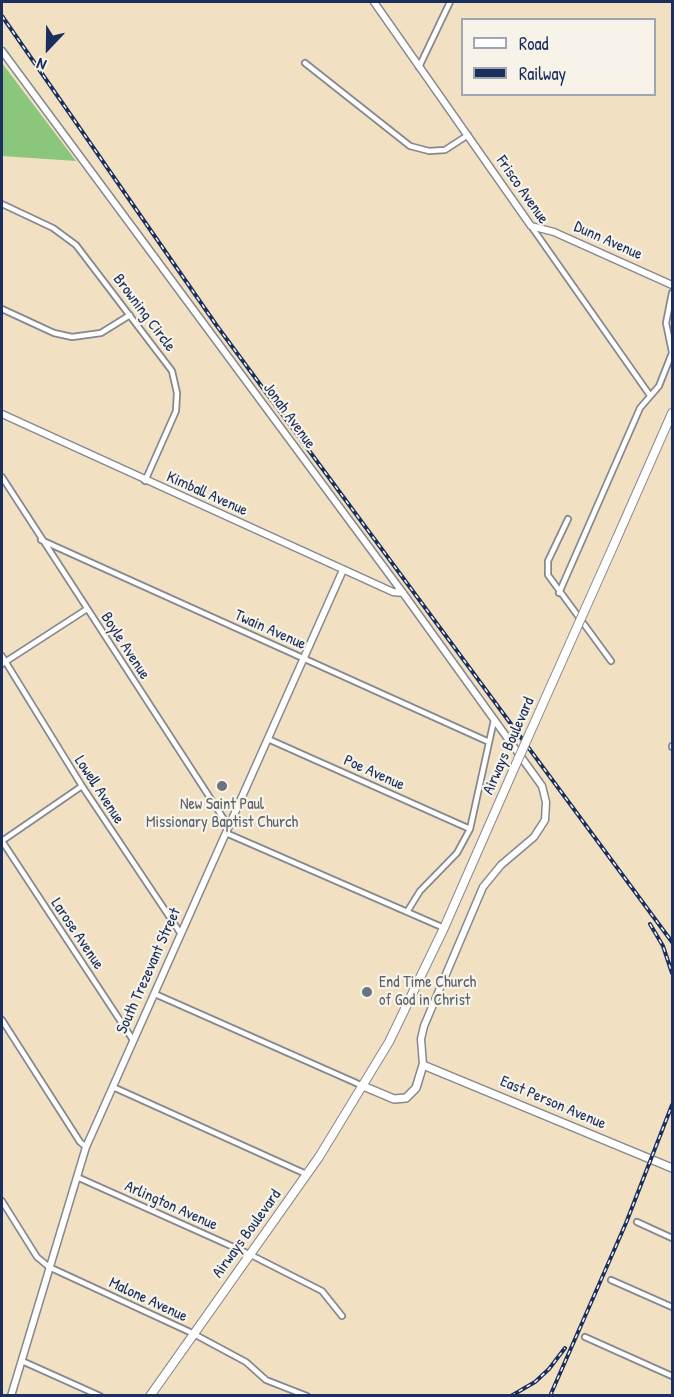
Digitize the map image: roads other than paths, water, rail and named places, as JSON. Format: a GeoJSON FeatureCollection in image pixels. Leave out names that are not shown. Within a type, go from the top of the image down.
{"type":"FeatureCollection","features":[{"type":"Feature","properties":{"kind":"main road","name":"Airways Boulevard"},"geometry":{"type":"LineString","coordinates":[[150,1395],[306,1174],[389,1041],[444,928],[672,413]]}},
{"type":"Feature","properties":{"kind":"main road"},"geometry":{"type":"LineString","coordinates":[[363,1086],[394,1100],[405,1098],[416,1088],[423,1065]]}},
{"type":"Feature","properties":{"kind":"main road","name":"East Person Avenue"},"geometry":{"type":"LineString","coordinates":[[423,1065],[672,1168]]}},
{"type":"Feature","properties":{"kind":"street","name":"Frisco Avenue"},"geometry":{"type":"LineString","coordinates":[[374,2],[650,394]]}},
{"type":"Feature","properties":{"kind":"street"},"geometry":{"type":"LineString","coordinates":[[419,67],[450,2]]}},
{"type":"Feature","properties":{"kind":"street","name":"Jonah Avenue"},"geometry":{"type":"LineString","coordinates":[[2,51],[403,593],[542,786],[546,802],[545,820],[534,837],[501,865],[483,887],[424,1026],[421,1039],[423,1065]]}},
{"type":"Feature","properties":{"kind":"street"},"geometry":{"type":"LineString","coordinates":[[305,63],[410,146],[429,151],[446,150],[468,135]]}},
{"type":"Feature","properties":{"kind":"street","name":"Browning Circle"},"geometry":{"type":"LineString","coordinates":[[2,204],[69,238],[90,260],[167,364],[177,393],[173,420],[146,481]]}},
{"type":"Feature","properties":{"kind":"street","name":"Dunn Avenue"},"geometry":{"type":"LineString","coordinates":[[531,226],[554,232],[672,285]]}},
{"type":"Feature","properties":{"kind":"street"},"geometry":{"type":"LineString","coordinates":[[559,593],[640,408],[662,380],[672,352],[666,323],[672,293]]}},
{"type":"Feature","properties":{"kind":"street"},"geometry":{"type":"LineString","coordinates":[[2,309],[54,333],[80,338],[101,333],[130,315]]}},
{"type":"Feature","properties":{"kind":"street","name":"Kimball Avenue"},"geometry":{"type":"LineString","coordinates":[[2,414],[393,592],[403,593]]}},
{"type":"Feature","properties":{"kind":"street","name":"Boyle Avenue"},"geometry":{"type":"LineString","coordinates":[[2,477],[228,830]]}},
{"type":"Feature","properties":{"kind":"street"},"geometry":{"type":"LineString","coordinates":[[568,519],[546,567],[548,575],[611,661]]}},
{"type":"Feature","properties":{"kind":"street","name":"Twain Avenue"},"geometry":{"type":"LineString","coordinates":[[41,540],[489,742]]}},
{"type":"Feature","properties":{"kind":"street","name":"South Trezevant Street"},"geometry":{"type":"LineString","coordinates":[[11,1395],[86,1147],[344,570]]}},
{"type":"Feature","properties":{"kind":"street"},"geometry":{"type":"LineString","coordinates":[[4,663],[87,609]]}},
{"type":"Feature","properties":{"kind":"street","name":"Lowell Avenue"},"geometry":{"type":"LineString","coordinates":[[2,656],[4,663],[82,786],[180,934]]}},
{"type":"Feature","properties":{"kind":"street","name":"Airways Boulevard"},"geometry":{"type":"LineString","coordinates":[[407,912],[420,891],[457,853],[470,829],[495,719]]}},
{"type":"Feature","properties":{"kind":"street","name":"Poe Avenue"},"geometry":{"type":"LineString","coordinates":[[268,739],[470,829]]}},
{"type":"Feature","properties":{"kind":"street"},"geometry":{"type":"LineString","coordinates":[[2,841],[82,786]]}},
{"type":"Feature","properties":{"kind":"street"},"geometry":{"type":"LineString","coordinates":[[228,830],[444,928]]}},
{"type":"Feature","properties":{"kind":"street","name":"Larose Avenue"},"geometry":{"type":"LineString","coordinates":[[2,841],[133,1040]]}},
{"type":"Feature","properties":{"kind":"street"},"geometry":{"type":"LineString","coordinates":[[155,994],[363,1086]]}},
{"type":"Feature","properties":{"kind":"street"},"geometry":{"type":"LineString","coordinates":[[2,1020],[80,1142],[86,1147]]}},
{"type":"Feature","properties":{"kind":"street"},"geometry":{"type":"LineString","coordinates":[[113,1087],[306,1174]]}},
{"type":"Feature","properties":{"kind":"street","name":"Arlington Avenue"},"geometry":{"type":"LineString","coordinates":[[77,1177],[249,1254],[322,1291],[342,1316]]}},
{"type":"Feature","properties":{"kind":"street","name":"Malone Avenue"},"geometry":{"type":"LineString","coordinates":[[2,1201],[37,1257],[49,1267],[192,1333],[246,1362],[266,1380],[306,1395]]}},
{"type":"Feature","properties":{"kind":"street"},"geometry":{"type":"LineString","coordinates":[[637,1222],[672,1238]]}},
{"type":"Feature","properties":{"kind":"street"},"geometry":{"type":"LineString","coordinates":[[611,1281],[672,1307]]}},
{"type":"Feature","properties":{"kind":"street"},"geometry":{"type":"LineString","coordinates":[[585,1337],[672,1376]]}},
{"type":"Feature","properties":{"kind":"street"},"geometry":{"type":"LineString","coordinates":[[22,1361],[100,1395]]}},
{"type":"Feature","properties":{"kind":"railway"},"geometry":{"type":"LineString","coordinates":[[2,16],[217,326],[672,942]]}},
{"type":"Feature","properties":{"kind":"railway"},"geometry":{"type":"LineString","coordinates":[[650,924],[663,946],[672,973]]}},
{"type":"Feature","properties":{"kind":"railway"},"geometry":{"type":"LineString","coordinates":[[550,1396],[626,1223],[672,1105]]}},
{"type":"Feature","properties":{"kind":"railway"},"geometry":{"type":"LineString","coordinates":[[511,1396],[535,1382],[549,1369],[565,1348]]}},
{"type":"Feature","properties":{"kind":"place","name":"New Saint Paul Missionary Baptist Church"},"geometry":{"type":"Point","coordinates":[222,786]}},
{"type":"Feature","properties":{"kind":"place","name":"End Time Church of God in Christ"},"geometry":{"type":"Point","coordinates":[367,992]}}]}
